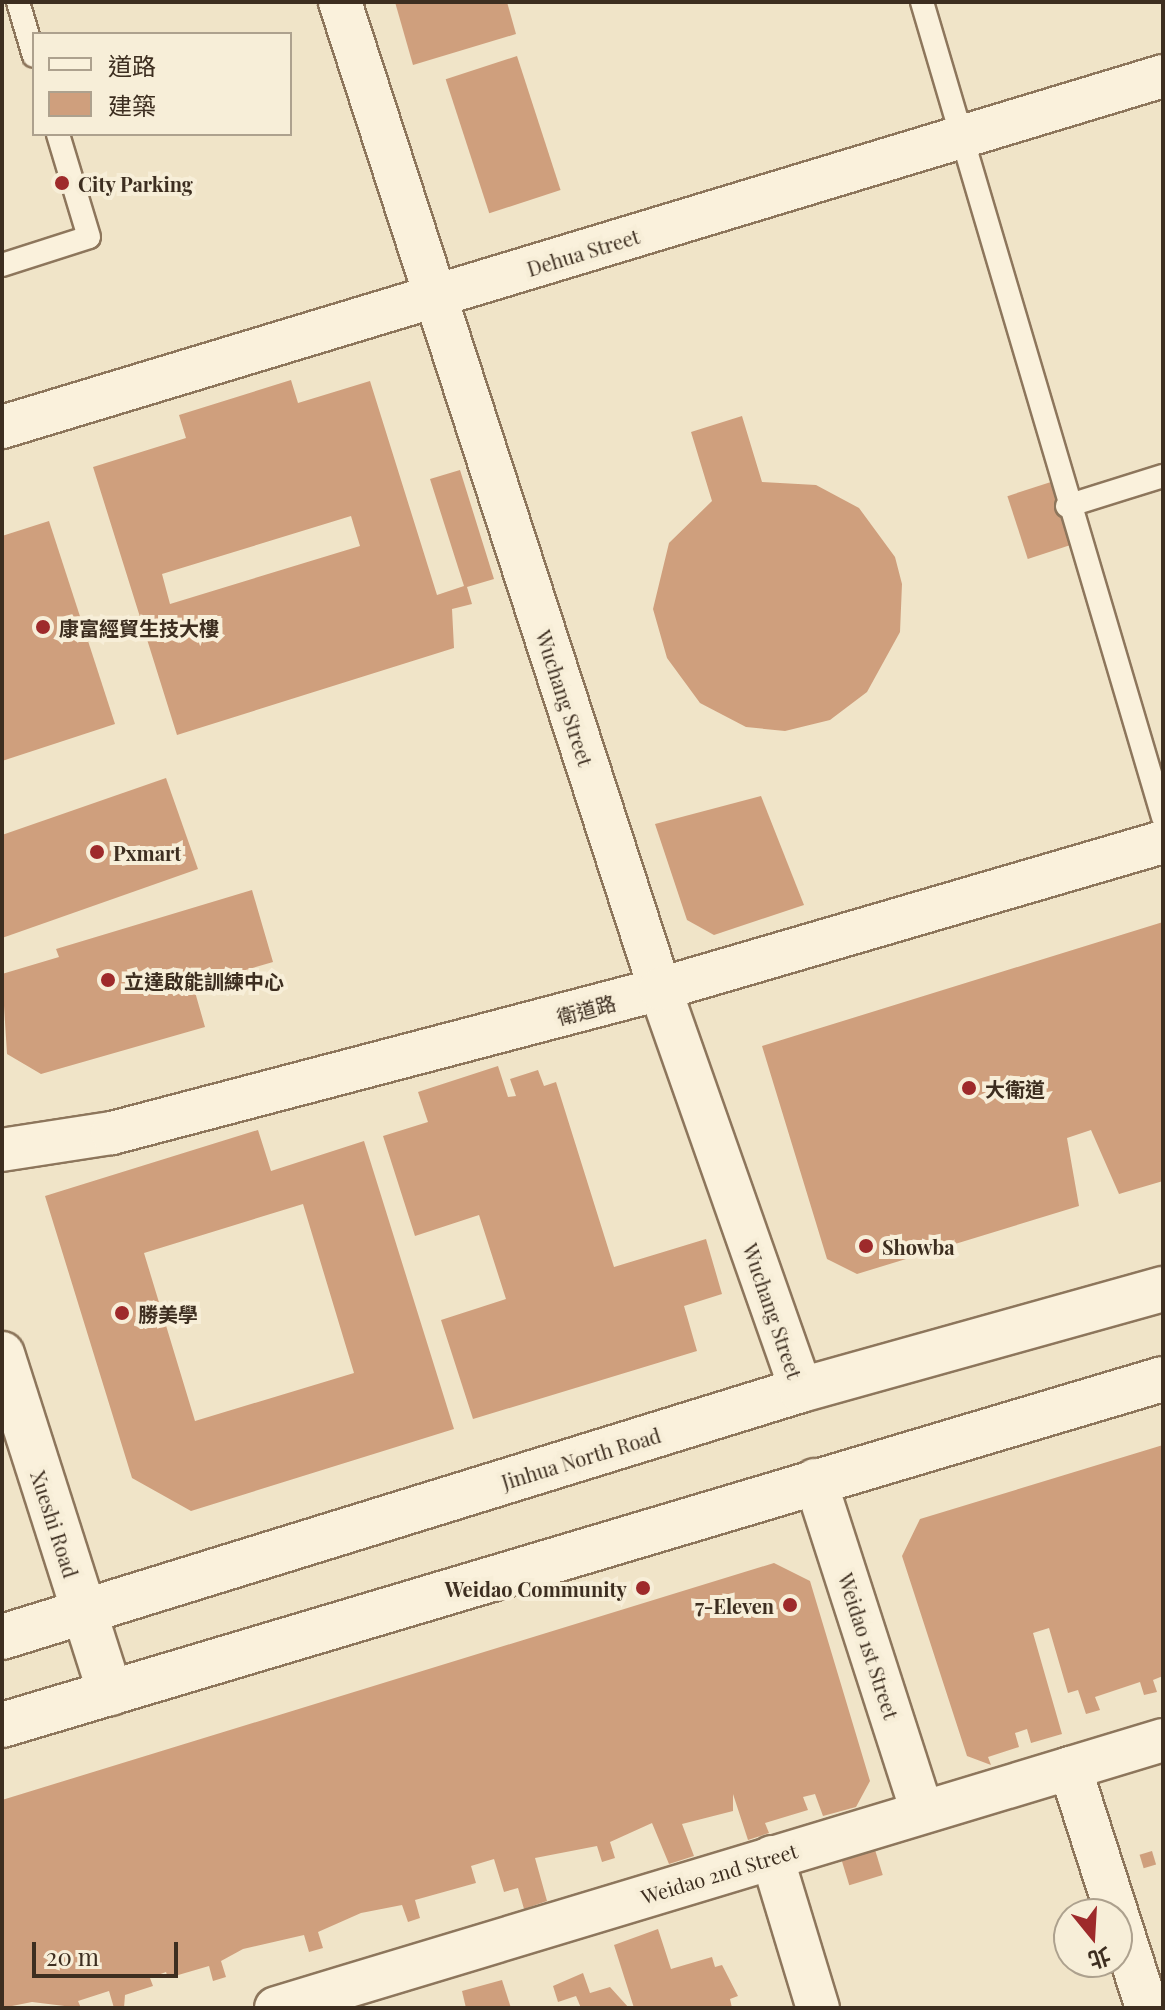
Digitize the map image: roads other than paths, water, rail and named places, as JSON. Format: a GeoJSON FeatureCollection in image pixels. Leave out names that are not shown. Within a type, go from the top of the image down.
{"type":"FeatureCollection","features":[{"type":"Feature","properties":{"kind":"main road","name":"Jinhua North Road"},"geometry":{"type":"LineString","coordinates":[[2,1637],[801,1390],[1163,1289]]}},
{"type":"Feature","properties":{"kind":"main road","name":"Xueshi Road"},"geometry":{"type":"LineString","coordinates":[[2,1354],[110,1693]]}},
{"type":"Feature","properties":{"kind":"main road"},"geometry":{"type":"LineString","coordinates":[[2,1725],[815,1480],[1163,1379]]}},
{"type":"Feature","properties":{"kind":"street","name":"Wuchang Street"},"geometry":{"type":"LineString","coordinates":[[340,2],[660,989],[801,1390]]}},
{"type":"Feature","properties":{"kind":"street","name":"Dehua Street"},"geometry":{"type":"LineString","coordinates":[[2,427],[967,138],[1163,76]]}},
{"type":"Feature","properties":{"kind":"street","name":"衛道路"},"geometry":{"type":"LineString","coordinates":[[2,1150],[112,1133],[660,989],[1163,842]]}},
{"type":"Feature","properties":{"kind":"street","name":"Weidao 1st Street"},"geometry":{"type":"LineString","coordinates":[[815,1480],[922,1811]]}},
{"type":"Feature","properties":{"kind":"street","name":"Weidao 2nd Street"},"geometry":{"type":"LineString","coordinates":[[276,2008],[1163,1740]]}},
{"type":"Feature","properties":{"kind":"street"},"geometry":{"type":"LineString","coordinates":[[1070,1768],[1147,2008]]}},
{"type":"Feature","properties":{"kind":"street"},"geometry":{"type":"LineString","coordinates":[[772,1857],[818,2008]]}},
{"type":"Feature","properties":{"kind":"lane"},"geometry":{"type":"LineString","coordinates":[[18,2],[32,49]]}},
{"type":"Feature","properties":{"kind":"lane"},"geometry":{"type":"LineString","coordinates":[[922,2],[967,138],[1067,506],[1163,817]]}},
{"type":"Feature","properties":{"kind":"lane"},"geometry":{"type":"LineString","coordinates":[[2,265],[89,237],[59,136]]}},
{"type":"Feature","properties":{"kind":"lane"},"geometry":{"type":"LineString","coordinates":[[1067,506],[1163,476]]}},
{"type":"Feature","properties":{"kind":"place","name":"City Parking"},"geometry":{"type":"Point","coordinates":[62,183]}},
{"type":"Feature","properties":{"kind":"place","name":"康富經貿生技大樓"},"geometry":{"type":"Point","coordinates":[43,627]}},
{"type":"Feature","properties":{"kind":"place","name":"Pxmart"},"geometry":{"type":"Point","coordinates":[97,852]}},
{"type":"Feature","properties":{"kind":"place","name":"立達啟能訓練中心"},"geometry":{"type":"Point","coordinates":[108,980]}},
{"type":"Feature","properties":{"kind":"place","name":"大衛道"},"geometry":{"type":"Point","coordinates":[969,1088]}},
{"type":"Feature","properties":{"kind":"place","name":"Showba"},"geometry":{"type":"Point","coordinates":[866,1246]}},
{"type":"Feature","properties":{"kind":"place","name":"勝美學"},"geometry":{"type":"Point","coordinates":[122,1313]}},
{"type":"Feature","properties":{"kind":"place","name":"Weidao Community"},"geometry":{"type":"Point","coordinates":[643,1588]}},
{"type":"Feature","properties":{"kind":"place","name":"7-Eleven"},"geometry":{"type":"Point","coordinates":[790,1605]}}]}
